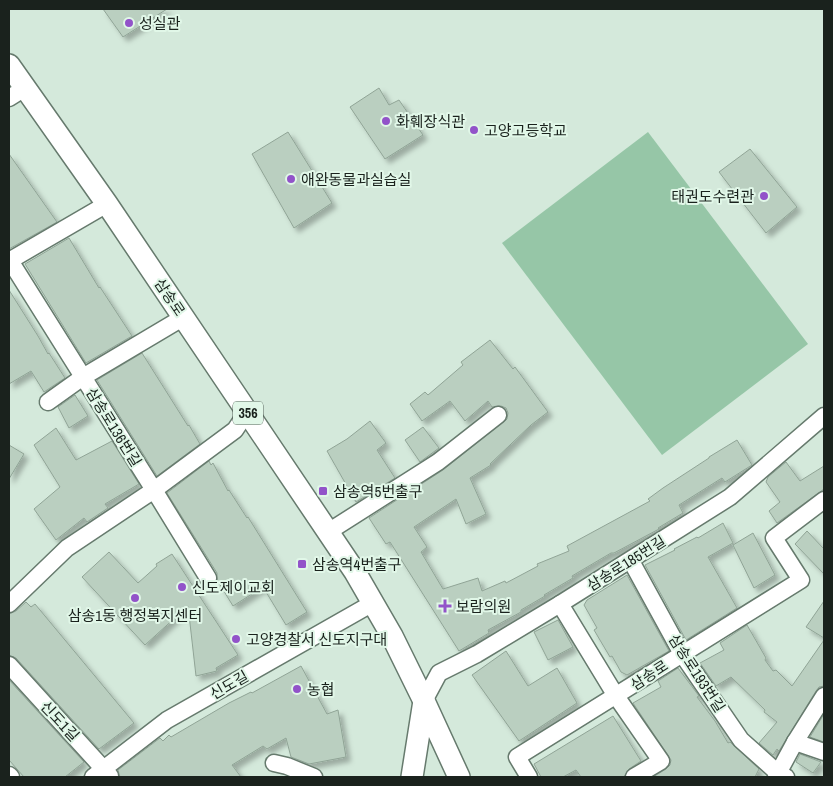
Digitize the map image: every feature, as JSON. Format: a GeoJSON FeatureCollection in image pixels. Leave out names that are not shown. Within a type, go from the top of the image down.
{"type":"FeatureCollection","features":[{"type":"Feature","properties":{"kind":"main road","name":"삼송로"},"geometry":{"type":"LineString","coordinates":[[9,65],[17,93],[107,204],[328,532],[373,603],[392,636],[459,777]]}},
{"type":"Feature","properties":{"kind":"main road"},"geometry":{"type":"LineString","coordinates":[[412,777],[424,701]]}},
{"type":"Feature","properties":{"kind":"street"},"geometry":{"type":"LineString","coordinates":[[9,260],[107,204]]}},
{"type":"Feature","properties":{"kind":"street","name":"삼송로136번길"},"geometry":{"type":"LineString","coordinates":[[9,260],[208,578]]}},
{"type":"Feature","properties":{"kind":"street"},"geometry":{"type":"LineString","coordinates":[[48,402],[83,377],[184,317]]}},
{"type":"Feature","properties":{"kind":"street"},"geometry":{"type":"LineString","coordinates":[[9,604],[67,548],[154,490],[235,430],[247,412]]}},
{"type":"Feature","properties":{"kind":"street"},"geometry":{"type":"LineString","coordinates":[[328,532],[438,462],[498,415]]}},
{"type":"Feature","properties":{"kind":"street","name":"삼송로185번길"},"geometry":{"type":"LineString","coordinates":[[424,701],[439,673],[477,654],[560,604],[730,497],[824,416]]}},
{"type":"Feature","properties":{"kind":"street","name":"삼송로"},"geometry":{"type":"LineString","coordinates":[[530,777],[517,757],[801,580],[774,538],[824,500]]}},
{"type":"Feature","properties":{"kind":"street","name":"삼송로193번길"},"geometry":{"type":"LineString","coordinates":[[631,561],[682,654],[741,740],[780,776],[795,742],[824,696]]}},
{"type":"Feature","properties":{"kind":"street","name":"신도길"},"geometry":{"type":"LineString","coordinates":[[103,775],[167,720],[373,603]]}},
{"type":"Feature","properties":{"kind":"street"},"geometry":{"type":"LineString","coordinates":[[560,604],[616,696],[665,767],[634,777]]}},
{"type":"Feature","properties":{"kind":"street","name":"신도1길"},"geometry":{"type":"LineString","coordinates":[[9,665],[103,775]]}},
{"type":"Feature","properties":{"kind":"street"},"geometry":{"type":"LineString","coordinates":[[795,742],[824,752]]}},
{"type":"Feature","properties":{"kind":"street"},"geometry":{"type":"LineString","coordinates":[[274,763],[314,777]]}},
{"type":"Feature","properties":{"kind":"green space"},"geometry":{"type":"Polygon","coordinates":[[[648,132],[808,344],[662,455],[502,243],[648,132]]]}},
{"type":"Feature","properties":{"kind":"building","name":"성실관"},"geometry":{"type":"Polygon","coordinates":[[[103,9],[167,9],[123,37],[103,9]]]}},
{"type":"Feature","properties":{"kind":"building","name":"화훼장식관"},"geometry":{"type":"Polygon","coordinates":[[[379,88],[389,105],[399,100],[423,135],[385,159],[350,107],[379,88]]]}},
{"type":"Feature","properties":{"kind":"building","name":"애완동물과실습실"},"geometry":{"type":"Polygon","coordinates":[[[288,132],[332,203],[294,228],[252,154],[288,132]]]}},
{"type":"Feature","properties":{"kind":"building","name":"태권도수련관"},"geometry":{"type":"Polygon","coordinates":[[[750,149],[797,207],[766,233],[719,172],[750,149]]]}},
{"type":"Feature","properties":{"kind":"building"},"geometry":{"type":"Polygon","coordinates":[[[9,154],[57,222],[9,249],[9,154]]]}},
{"type":"Feature","properties":{"kind":"building"},"geometry":{"type":"Polygon","coordinates":[[[69,238],[99,288],[132,336],[86,363],[25,264],[69,238]]]}},
{"type":"Feature","properties":{"kind":"building"},"geometry":{"type":"Polygon","coordinates":[[[9,290],[65,378],[44,392],[31,371],[9,384],[9,290]]]}},
{"type":"Feature","properties":{"kind":"building"},"geometry":{"type":"Polygon","coordinates":[[[490,340],[513,369],[515,367],[548,412],[531,425],[491,465],[470,478],[486,514],[466,524],[456,499],[414,527],[427,547],[421,552],[443,589],[478,578],[482,591],[505,581],[506,583],[538,566],[537,564],[569,551],[567,546],[650,501],[648,499],[663,488],[737,440],[752,465],[725,482],[722,478],[679,505],[683,513],[659,529],[611,553],[572,576],[573,578],[521,610],[521,612],[488,630],[489,633],[459,651],[390,542],[386,544],[369,518],[443,470],[507,419],[508,413],[506,408],[501,406],[492,407],[488,401],[465,421],[450,401],[422,421],[410,404],[425,392],[428,395],[463,365],[461,362],[490,340]]]}},
{"type":"Feature","properties":{"kind":"building"},"geometry":{"type":"Polygon","coordinates":[[[142,353],[200,444],[157,476],[97,380],[142,353]]]}},
{"type":"Feature","properties":{"kind":"building"},"geometry":{"type":"Polygon","coordinates":[[[75,395],[88,416],[69,428],[58,407],[75,395]]]}},
{"type":"Feature","properties":{"kind":"building"},"geometry":{"type":"Polygon","coordinates":[[[370,421],[386,443],[377,450],[395,478],[356,502],[327,451],[347,439],[370,421]]]}},
{"type":"Feature","properties":{"kind":"building"},"geometry":{"type":"Polygon","coordinates":[[[423,427],[439,448],[420,462],[405,440],[423,427]]]}},
{"type":"Feature","properties":{"kind":"building"},"geometry":{"type":"Polygon","coordinates":[[[56,428],[76,460],[112,441],[139,484],[105,504],[108,508],[87,522],[84,518],[56,540],[34,509],[60,487],[34,445],[56,428]]]}},
{"type":"Feature","properties":{"kind":"building"},"geometry":{"type":"Polygon","coordinates":[[[9,445],[24,454],[9,479],[9,445]]]}},
{"type":"Feature","properties":{"kind":"building"},"geometry":{"type":"Polygon","coordinates":[[[209,461],[211,465],[213,463],[228,491],[248,517],[307,612],[286,625],[263,587],[233,606],[217,580],[217,573],[167,493],[209,461]]]}},
{"type":"Feature","properties":{"kind":"building"},"geometry":{"type":"Polygon","coordinates":[[[786,462],[800,481],[824,466],[824,489],[777,523],[769,511],[780,502],[766,482],[768,477],[786,462]]]}},
{"type":"Feature","properties":{"kind":"building"},"geometry":{"type":"Polygon","coordinates":[[[723,523],[733,543],[708,557],[737,608],[686,640],[645,565],[723,523]]]}},
{"type":"Feature","properties":{"kind":"building"},"geometry":{"type":"Polygon","coordinates":[[[807,531],[824,549],[824,574],[795,544],[807,531]]]}},
{"type":"Feature","properties":{"kind":"building"},"geometry":{"type":"Polygon","coordinates":[[[753,533],[775,575],[754,588],[733,545],[753,533]]]}},
{"type":"Feature","properties":{"kind":"building"},"geometry":{"type":"Polygon","coordinates":[[[109,552],[138,583],[157,566],[156,564],[172,554],[238,655],[216,668],[217,671],[196,676],[188,606],[145,645],[82,577],[109,552]]]}},
{"type":"Feature","properties":{"kind":"building"},"geometry":{"type":"Polygon","coordinates":[[[627,575],[669,651],[627,675],[621,672],[612,656],[610,657],[594,630],[597,628],[584,605],[587,600],[627,575]]]}},
{"type":"Feature","properties":{"kind":"building"},"geometry":{"type":"Polygon","coordinates":[[[824,601],[824,638],[806,627],[824,601]]]}},
{"type":"Feature","properties":{"kind":"building"},"geometry":{"type":"Polygon","coordinates":[[[26,602],[31,607],[35,604],[134,723],[99,749],[16,658],[9,655],[9,614],[16,611],[26,602]]]}},
{"type":"Feature","properties":{"kind":"building"},"geometry":{"type":"Polygon","coordinates":[[[558,620],[573,647],[548,660],[534,632],[558,620]]]}},
{"type":"Feature","properties":{"kind":"building"},"geometry":{"type":"Polygon","coordinates":[[[747,625],[766,658],[765,660],[773,671],[776,670],[792,686],[824,640],[824,686],[819,687],[816,691],[779,751],[777,749],[773,755],[759,743],[777,722],[764,712],[765,710],[731,677],[716,686],[700,663],[724,650],[720,643],[747,625]]]}},
{"type":"Feature","properties":{"kind":"building"},"geometry":{"type":"Polygon","coordinates":[[[506,651],[528,686],[557,668],[577,703],[519,741],[472,675],[506,651]]]}},
{"type":"Feature","properties":{"kind":"building"},"geometry":{"type":"Polygon","coordinates":[[[301,666],[327,714],[338,710],[346,757],[309,764],[291,757],[286,738],[267,749],[263,746],[232,765],[241,777],[120,777],[118,770],[160,738],[163,741],[169,735],[171,737],[229,703],[252,693],[301,666]]]}},
{"type":"Feature","properties":{"kind":"building"},"geometry":{"type":"Polygon","coordinates":[[[678,668],[699,696],[697,697],[715,721],[728,743],[730,742],[759,769],[755,777],[653,777],[666,769],[670,765],[671,760],[633,703],[661,687],[658,681],[678,668]]]}},
{"type":"Feature","properties":{"kind":"building"},"geometry":{"type":"Polygon","coordinates":[[[9,680],[84,762],[65,777],[24,777],[9,760],[9,680]]]}},
{"type":"Feature","properties":{"kind":"building"},"geometry":{"type":"Polygon","coordinates":[[[824,714],[824,742],[810,737],[824,714]]]}},
{"type":"Feature","properties":{"kind":"building"},"geometry":{"type":"Polygon","coordinates":[[[613,716],[641,761],[629,769],[624,777],[581,777],[576,770],[563,777],[541,777],[534,764],[613,716]]]}},
{"type":"Feature","properties":{"kind":"building"},"geometry":{"type":"Polygon","coordinates":[[[800,754],[821,762],[813,773],[796,762],[800,754]]]}},
{"type":"Feature","properties":{"kind":"place","name":"성실관"},"geometry":{"type":"Point","coordinates":[129,23]}},
{"type":"Feature","properties":{"kind":"place","name":"화훼장식관"},"geometry":{"type":"Point","coordinates":[386,121]}},
{"type":"Feature","properties":{"kind":"place","name":"고양고등학교"},"geometry":{"type":"Point","coordinates":[474,130]}},
{"type":"Feature","properties":{"kind":"place","name":"애완동물과실습실"},"geometry":{"type":"Point","coordinates":[291,179]}},
{"type":"Feature","properties":{"kind":"place","name":"태권도수련관"},"geometry":{"type":"Point","coordinates":[764,196]}},
{"type":"Feature","properties":{"kind":"place","name":"삼송역5번출구"},"geometry":{"type":"Point","coordinates":[323,491]}},
{"type":"Feature","properties":{"kind":"place","name":"삼송역4번출구"},"geometry":{"type":"Point","coordinates":[302,564]}},
{"type":"Feature","properties":{"kind":"place","name":"신도제이교회"},"geometry":{"type":"Point","coordinates":[182,587]}},
{"type":"Feature","properties":{"kind":"place","name":"삼송1동 행정복지센터"},"geometry":{"type":"Point","coordinates":[135,598]}},
{"type":"Feature","properties":{"kind":"place","name":"보람의원"},"geometry":{"type":"Point","coordinates":[445,606]}},
{"type":"Feature","properties":{"kind":"place","name":"고양경찰서 신도지구대"},"geometry":{"type":"Point","coordinates":[236,639]}},
{"type":"Feature","properties":{"kind":"place","name":"농협"},"geometry":{"type":"Point","coordinates":[297,689]}}]}
